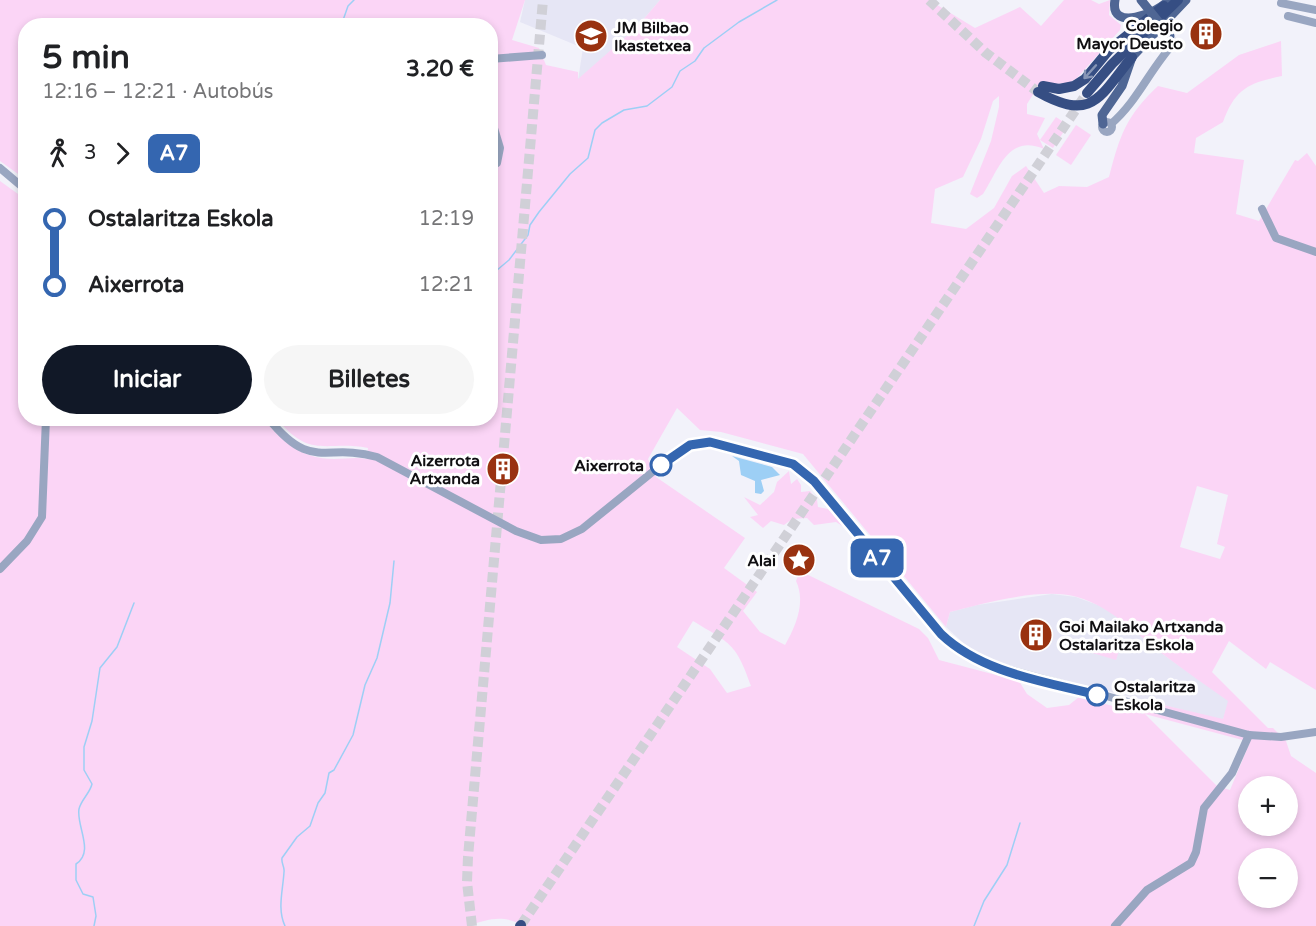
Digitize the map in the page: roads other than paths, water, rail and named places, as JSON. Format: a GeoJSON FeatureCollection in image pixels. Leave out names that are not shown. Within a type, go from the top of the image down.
{"type":"FeatureCollection","features":[{"type":"Feature","properties":{"kind":"highway"},"geometry":{"type":"LineString","coordinates":[[1088,93],[1112,64],[1178,0]]}},
{"type":"Feature","properties":{"kind":"highway"},"geometry":{"type":"LineString","coordinates":[[1132,57],[1105,93],[1086,105],[1064,105],[1040,89],[1074,86],[1085,79],[1109,50],[1167,3]]}},
{"type":"Feature","properties":{"kind":"main road"},"geometry":{"type":"LineString","coordinates":[[1115,0],[1114,11],[1122,18],[1147,14],[1167,3]]}},
{"type":"Feature","properties":{"kind":"main road"},"geometry":{"type":"LineString","coordinates":[[1141,0],[1173,39]]}},
{"type":"Feature","properties":{"kind":"main road"},"geometry":{"type":"LineString","coordinates":[[1107,124],[1102,115],[1122,86],[1132,57],[1186,0]]}},
{"type":"Feature","properties":{"kind":"street"},"geometry":{"type":"LineString","coordinates":[[1281,3],[1316,9]]}},
{"type":"Feature","properties":{"kind":"street"},"geometry":{"type":"LineString","coordinates":[[1288,16],[1316,23]]}},
{"type":"Feature","properties":{"kind":"street"},"geometry":{"type":"LineString","coordinates":[[1107,124],[1132,101],[1173,39]]}},
{"type":"Feature","properties":{"kind":"street"},"geometry":{"type":"LineString","coordinates":[[498,58],[542,55]]}},
{"type":"Feature","properties":{"kind":"street"},"geometry":{"type":"LineString","coordinates":[[498,141],[500,148],[498,158]]}},
{"type":"Feature","properties":{"kind":"street"},"geometry":{"type":"LineString","coordinates":[[0,168],[18,183]]}},
{"type":"Feature","properties":{"kind":"street"},"geometry":{"type":"LineString","coordinates":[[1262,209],[1276,238],[1316,252]]}},
{"type":"Feature","properties":{"kind":"street"},"geometry":{"type":"LineString","coordinates":[[0,569],[27,541],[42,517],[46,426]]}},
{"type":"Feature","properties":{"kind":"street"},"geometry":{"type":"LineString","coordinates":[[275,426],[283,435],[305,450],[323,454],[360,453],[377,457],[516,531],[541,540],[561,538],[582,529],[671,457],[690,445],[710,442],[778,458],[793,464],[814,481],[941,634],[963,653],[994,667],[1249,735],[1281,737],[1316,732]]}},
{"type":"Feature","properties":{"kind":"street"},"geometry":{"type":"LineString","coordinates":[[1115,926],[1147,890],[1191,863],[1196,852],[1204,808],[1232,773],[1249,735]]}},
{"type":"Feature","properties":{"kind":"water"},"geometry":{"type":"Polygon","coordinates":[[[732,456],[772,467],[780,475],[761,480],[764,491],[761,494],[755,493],[755,481],[741,475],[739,461],[732,456]]]}},
{"type":"Feature","properties":{"kind":"waterway"},"geometry":{"type":"LineString","coordinates":[[344,18],[348,6],[354,0]]}},
{"type":"Feature","properties":{"kind":"waterway"},"geometry":{"type":"LineString","coordinates":[[498,269],[509,260],[528,235],[530,225],[539,212],[570,174],[588,158],[595,130],[602,123],[624,110],[647,106],[672,87],[680,71],[695,61],[704,48],[739,22],[777,0]]}},
{"type":"Feature","properties":{"kind":"waterway"},"geometry":{"type":"LineString","coordinates":[[285,926],[281,906],[284,870],[282,858],[297,837],[310,826],[318,803],[325,793],[329,773],[334,770],[353,735],[365,685],[377,658],[390,603],[394,561]]}},
{"type":"Feature","properties":{"kind":"waterway"},"geometry":{"type":"LineString","coordinates":[[94,926],[96,916],[93,897],[83,894],[76,880],[76,864],[81,859],[85,846],[79,809],[92,784],[84,770],[84,747],[92,721],[100,668],[117,647],[134,603]]}},
{"type":"Feature","properties":{"kind":"waterway"},"geometry":{"type":"LineString","coordinates":[[974,926],[984,901],[1007,865],[1020,823]]}},
{"type":"Feature","properties":{"kind":"tunnel"},"geometry":{"type":"LineString","coordinates":[[472,926],[467,882],[468,857],[543,0]]}},
{"type":"Feature","properties":{"kind":"tunnel"},"geometry":{"type":"LineString","coordinates":[[929,0],[986,53],[1038,92]]}},
{"type":"Feature","properties":{"kind":"tunnel"},"geometry":{"type":"LineString","coordinates":[[521,925],[1087,93]]}},
{"type":"Feature","properties":{"kind":"place","name":"Colegio Mayor Deusto"},"geometry":{"type":"Point","coordinates":[1206,34]}},
{"type":"Feature","properties":{"kind":"place","name":"JM Bilbao Ikastetxea"},"geometry":{"type":"Point","coordinates":[591,36]}},
{"type":"Feature","properties":{"kind":"place","name":"Aixerrota"},"geometry":{"type":"Point","coordinates":[661,465]}},
{"type":"Feature","properties":{"kind":"place","name":"Aizerrota Artxanda"},"geometry":{"type":"Point","coordinates":[503,469]}},
{"type":"Feature","properties":{"kind":"place","name":"Alai"},"geometry":{"type":"Point","coordinates":[799,560]}},
{"type":"Feature","properties":{"kind":"place","name":"Goi Mailako Artxanda Ostalaritza Eskola"},"geometry":{"type":"Point","coordinates":[1036,635]}},
{"type":"Feature","properties":{"kind":"place","name":"Ostalaritza Eskola"},"geometry":{"type":"Point","coordinates":[1097,695]}}]}
